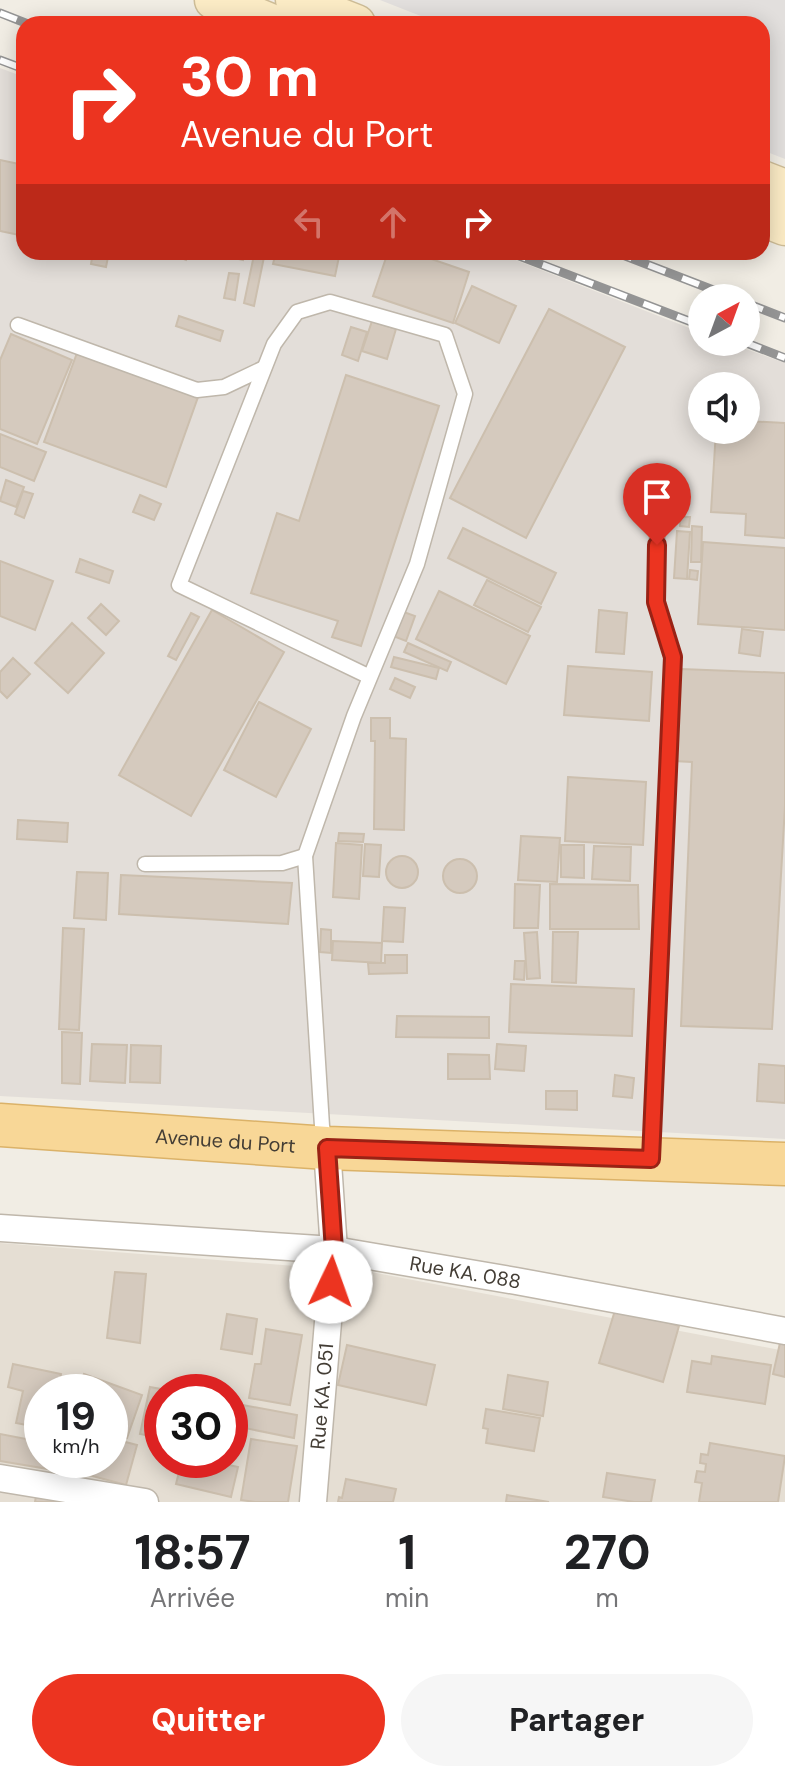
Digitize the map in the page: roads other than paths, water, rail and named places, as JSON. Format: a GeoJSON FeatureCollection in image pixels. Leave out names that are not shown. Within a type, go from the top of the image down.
{"type":"FeatureCollection","features":[{"type":"Feature","properties":{"kind":"main road","name":"Avenue du Port"},"geometry":{"type":"LineString","coordinates":[[0,1125],[327,1148],[785,1164]]}},
{"type":"Feature","properties":{"kind":"street"},"geometry":{"type":"LineString","coordinates":[[214,0],[253,16]]}},
{"type":"Feature","properties":{"kind":"street"},"geometry":{"type":"LineString","coordinates":[[295,0],[336,16]]}},
{"type":"Feature","properties":{"kind":"street","name":"Rue KA. 051"},"geometry":{"type":"LineString","coordinates":[[313,1502],[334,1250],[327,1148]]}},
{"type":"Feature","properties":{"kind":"street","name":"Rue KA. 088"},"geometry":{"type":"LineString","coordinates":[[0,1228],[334,1250],[785,1331]]}},
{"type":"Feature","properties":{"kind":"street"},"geometry":{"type":"LineString","coordinates":[[0,1478],[145,1502]]}},
{"type":"Feature","properties":{"kind":"lane"},"geometry":{"type":"LineString","coordinates":[[327,1148],[321,1113],[305,856],[354,716],[417,564],[465,394],[445,335],[330,302],[297,312],[274,344],[179,585],[370,677]]}},
{"type":"Feature","properties":{"kind":"lane"},"geometry":{"type":"LineString","coordinates":[[18,325],[197,390],[224,387],[264,368]]}},
{"type":"Feature","properties":{"kind":"lane"},"geometry":{"type":"LineString","coordinates":[[651,1159],[673,657],[656,602],[658,487]]}},
{"type":"Feature","properties":{"kind":"lane"},"geometry":{"type":"LineString","coordinates":[[145,864],[282,863],[305,856]]}},
{"type":"Feature","properties":{"kind":"railway"},"geometry":{"type":"LineString","coordinates":[[0,13],[16,19]]}},
{"type":"Feature","properties":{"kind":"railway"},"geometry":{"type":"LineString","coordinates":[[0,60],[16,66]]}},
{"type":"Feature","properties":{"kind":"railway"},"geometry":{"type":"LineString","coordinates":[[530,260],[688,321]]}},
{"type":"Feature","properties":{"kind":"railway"},"geometry":{"type":"LineString","coordinates":[[636,260],[698,284]]}},
{"type":"Feature","properties":{"kind":"railway"},"geometry":{"type":"LineString","coordinates":[[760,308],[785,318]]}},
{"type":"Feature","properties":{"kind":"railway"},"geometry":{"type":"LineString","coordinates":[[760,348],[785,358]]}}]}
